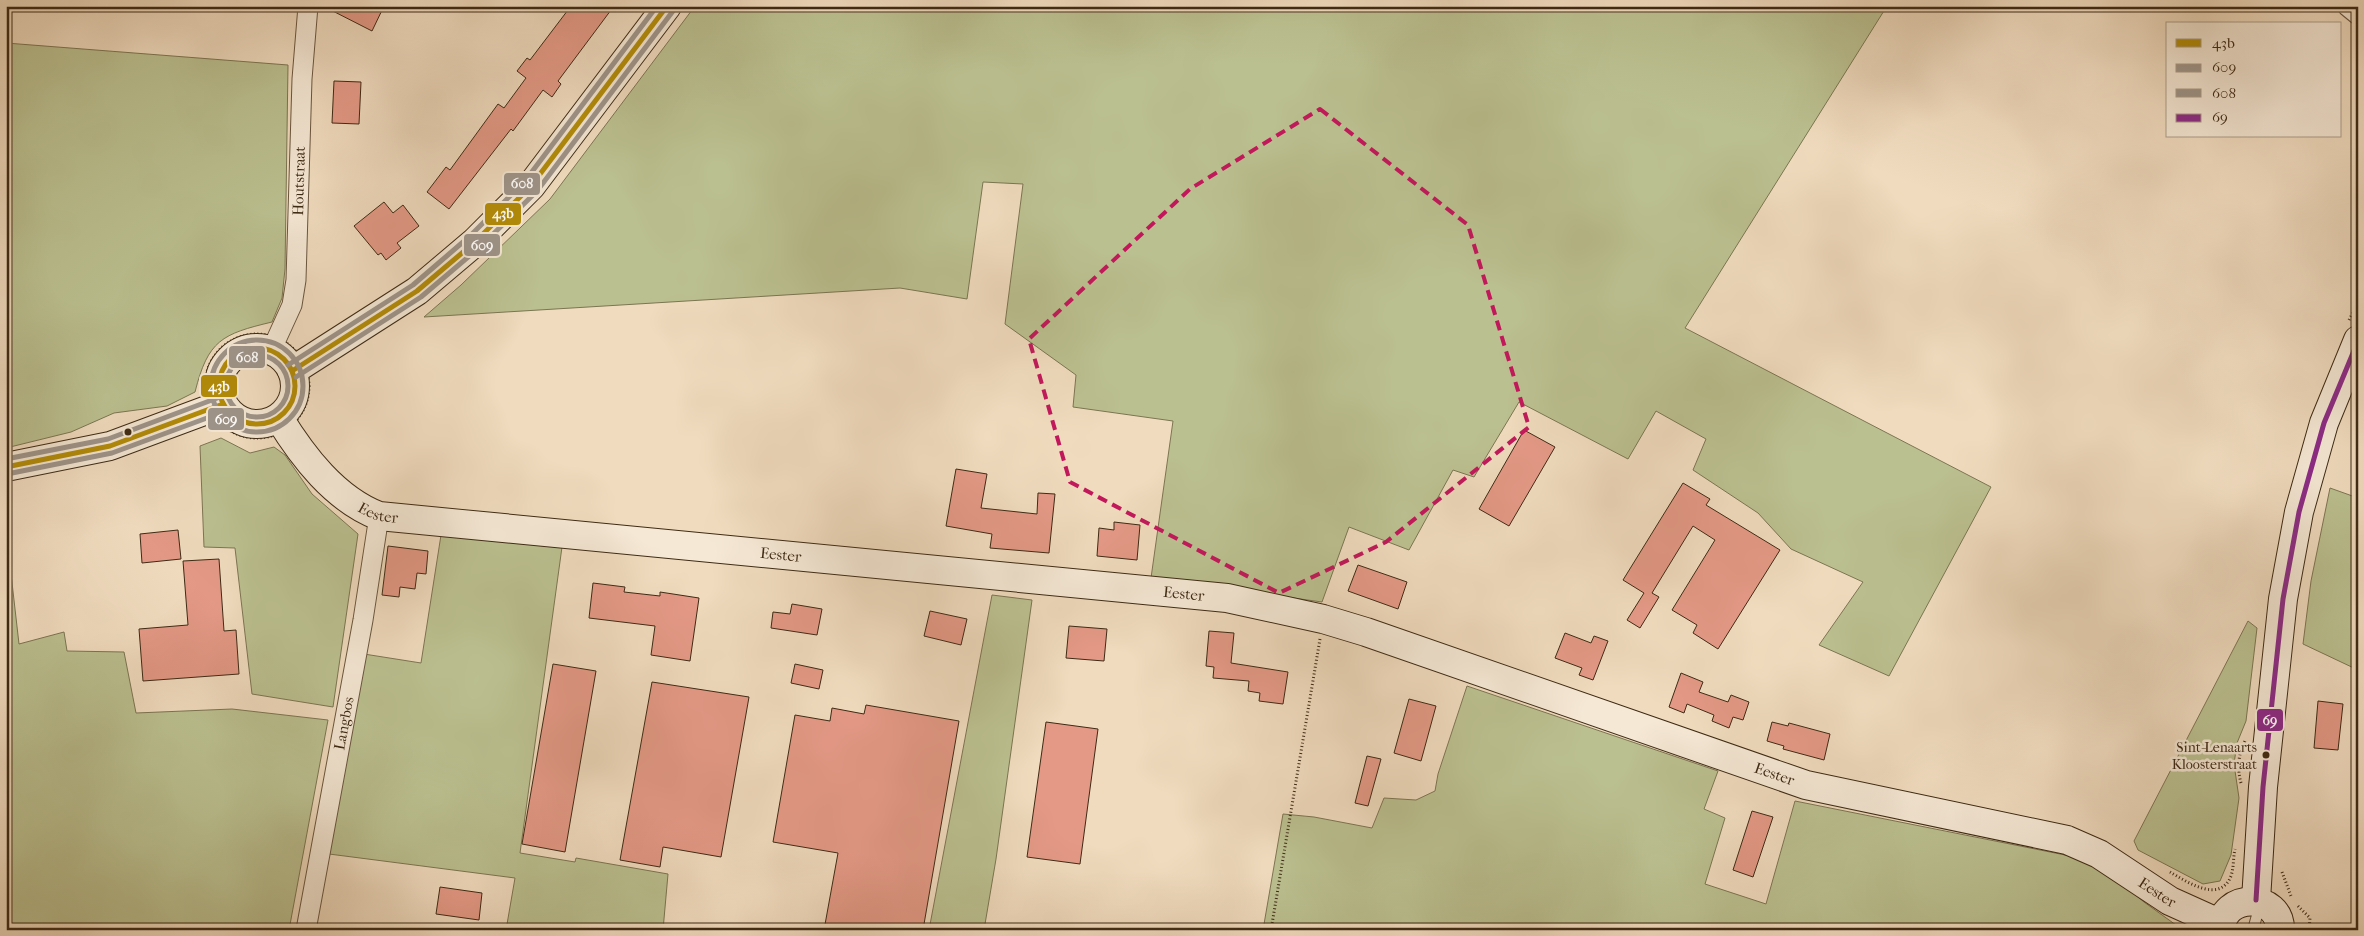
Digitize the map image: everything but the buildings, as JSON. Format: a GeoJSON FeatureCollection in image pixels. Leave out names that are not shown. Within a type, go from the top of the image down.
{"type":"FeatureCollection","features":[{"type":"Feature","properties":{"kind":"main road"},"geometry":{"type":"LineString","coordinates":[[292,371],[417,291],[475,242],[531,186],[667,6]]}},
{"type":"Feature","properties":{"kind":"main road"},"geometry":{"type":"LineString","coordinates":[[2258,901],[2263,787],[2282,608],[2299,512],[2324,423],[2358,340]]}},
{"type":"Feature","properties":{"kind":"main road"},"geometry":{"type":"LineString","coordinates":[[250,349],[271,351],[284,359],[292,371],[294,393],[289,407],[279,418],[260,424],[248,424],[230,414],[223,404],[218,390],[220,376],[231,358],[250,349]]}},
{"type":"Feature","properties":{"kind":"main road"},"geometry":{"type":"LineString","coordinates":[[6,467],[110,446],[223,404]]}},
{"type":"Feature","properties":{"kind":"main road","name":"Eester"},"geometry":{"type":"LineString","coordinates":[[279,418],[331,486],[358,507],[379,516],[1227,598],[1324,619],[1806,785],[2067,840],[2099,854],[2170,901],[2221,927]]}},
{"type":"Feature","properties":{"kind":"main road"},"geometry":{"type":"LineString","coordinates":[[2221,927],[2230,908],[2246,900],[2258,901],[2272,909],[2277,916],[2280,930]]}},
{"type":"Feature","properties":{"kind":"street","name":"Houtstraat"},"geometry":{"type":"LineString","coordinates":[[271,351],[292,305],[296,280],[302,79],[308,6]]}},
{"type":"Feature","properties":{"kind":"street"},"geometry":{"type":"LineString","coordinates":[[2346,6],[2358,14]]}},
{"type":"Feature","properties":{"kind":"street","name":"Langbos"},"geometry":{"type":"LineString","coordinates":[[306,930],[363,620],[379,516]]}},
{"type":"Feature","properties":{"kind":"lane"},"geometry":{"type":"LineString","coordinates":[[2253,930],[2258,901]]}},
{"type":"Feature","properties":{"kind":"path"},"geometry":{"type":"LineString","coordinates":[[1271,930],[1324,619]]}},
{"type":"Feature","properties":{"kind":"path"},"geometry":{"type":"LineString","coordinates":[[2282,864],[2282,874],[2290,894],[2301,910],[2310,918],[2309,930]]}},
{"type":"Feature","properties":{"kind":"path"},"geometry":{"type":"LineString","coordinates":[[2204,889],[2215,890],[2223,886],[2230,878],[2234,868]]}},
{"type":"Feature","properties":{"kind":"highlighted area"},"geometry":{"type":"Polygon","coordinates":[[[1320,109],[1468,225],[1529,427],[1386,542],[1279,593],[1070,482],[1029,339],[1190,189],[1320,109]]]}},
{"type":"Feature","properties":{"kind":"green space"},"geometry":{"type":"Polygon","coordinates":[[[695,6],[1887,6],[1685,328],[1991,487],[1889,676],[1819,645],[1863,582],[1791,549],[1758,513],[1693,470],[1706,439],[1656,411],[1628,459],[1519,402],[1474,477],[1453,470],[1409,550],[1349,527],[1322,602],[1151,578],[1173,421],[1073,407],[1076,375],[1005,324],[1023,184],[983,182],[967,299],[900,288],[424,317],[461,285],[550,199],[695,6]]]}},
{"type":"Feature","properties":{"kind":"green space"},"geometry":{"type":"Polygon","coordinates":[[[6,43],[288,65],[285,269],[282,298],[272,322],[241,331],[220,342],[205,361],[195,392],[167,406],[114,413],[71,432],[6,448],[6,43]]]}},
{"type":"Feature","properties":{"kind":"green space"},"geometry":{"type":"Polygon","coordinates":[[[221,438],[250,453],[274,447],[285,455],[312,494],[358,534],[333,707],[252,694],[235,548],[204,547],[200,446],[221,438]]]}},
{"type":"Feature","properties":{"kind":"green space"},"geometry":{"type":"Polygon","coordinates":[[[2330,488],[2358,498],[2358,670],[2303,644],[2311,581],[2330,488]]]}},
{"type":"Feature","properties":{"kind":"green space"},"geometry":{"type":"Polygon","coordinates":[[[6,530],[19,644],[64,632],[67,651],[124,652],[136,713],[232,709],[328,720],[289,930],[6,930],[6,530]]]}},
{"type":"Feature","properties":{"kind":"green space"},"geometry":{"type":"Polygon","coordinates":[[[441,535],[562,547],[520,853],[575,862],[576,858],[668,874],[663,930],[506,930],[515,878],[329,854],[364,654],[421,663],[441,535]]]}},
{"type":"Feature","properties":{"kind":"green space"},"geometry":{"type":"Polygon","coordinates":[[[992,595],[1032,600],[996,859],[984,930],[929,930],[992,595]]]}},
{"type":"Feature","properties":{"kind":"green space"},"geometry":{"type":"Polygon","coordinates":[[[2248,621],[2257,628],[2246,721],[2237,743],[2234,764],[2239,798],[2231,855],[2220,881],[2203,884],[2138,850],[2134,841],[2248,621]]]}},
{"type":"Feature","properties":{"kind":"green space"},"geometry":{"type":"Polygon","coordinates":[[[1467,686],[1718,771],[1704,809],[1725,818],[1705,884],[1766,904],[1795,801],[2080,858],[2115,878],[2176,925],[2177,930],[1263,930],[1283,814],[1314,817],[1372,828],[1384,798],[1416,800],[1435,791],[1438,774],[1467,686]]]}},
{"type":"Feature","properties":{"kind":"transit line","name":"608"},"geometry":{"type":"LineString","coordinates":[[288,365],[413,285],[470,236],[525,181],[657,6]]}},
{"type":"Feature","properties":{"kind":"transit line","name":"43b"},"geometry":{"type":"LineString","coordinates":[[292,371],[417,291],[475,242],[531,186],[667,6]]}},
{"type":"Feature","properties":{"kind":"transit line","name":"609"},"geometry":{"type":"LineString","coordinates":[[296,377],[421,297],[480,247],[537,191],[673,11]]}},
{"type":"Feature","properties":{"kind":"transit line","name":"609"},"geometry":{"type":"LineString","coordinates":[[257,340],[274,344],[289,354],[299,369],[303,386],[299,403],[289,418],[274,428],[257,432],[240,428],[225,418],[215,403],[211,386],[215,369],[225,354],[240,344],[257,340]]}},
{"type":"Feature","properties":{"kind":"transit line","name":"69"},"geometry":{"type":"LineString","coordinates":[[2256,900],[2263,787],[2283,599],[2299,512],[2324,423],[2358,341]]}},
{"type":"Feature","properties":{"kind":"transit line","name":"43b"},"geometry":{"type":"LineString","coordinates":[[257,348],[272,351],[284,359],[292,371],[295,386],[292,401],[284,413],[272,421],[257,424],[242,421],[230,413],[222,401],[219,386],[222,371],[230,359],[242,351],[257,348]]}},
{"type":"Feature","properties":{"kind":"transit line","name":"608"},"geometry":{"type":"LineString","coordinates":[[257,355],[269,358],[279,364],[285,374],[288,386],[285,398],[279,408],[269,414],[257,417],[245,414],[235,408],[229,398],[226,386],[229,374],[235,364],[245,358],[257,355]]}},
{"type":"Feature","properties":{"kind":"transit line","name":"608"},"geometry":{"type":"LineString","coordinates":[[6,459],[108,439],[220,397]]}},
{"type":"Feature","properties":{"kind":"transit line","name":"43b"},"geometry":{"type":"LineString","coordinates":[[6,467],[110,446],[223,404]]}},
{"type":"Feature","properties":{"kind":"transit line","name":"609"},"geometry":{"type":"LineString","coordinates":[[7,474],[112,453],[226,411]]}},
{"type":"Feature","properties":{"kind":"place","name":"Sint-Lenaarts Kloosterstraat"},"geometry":{"type":"Point","coordinates":[2266,755]}}]}
